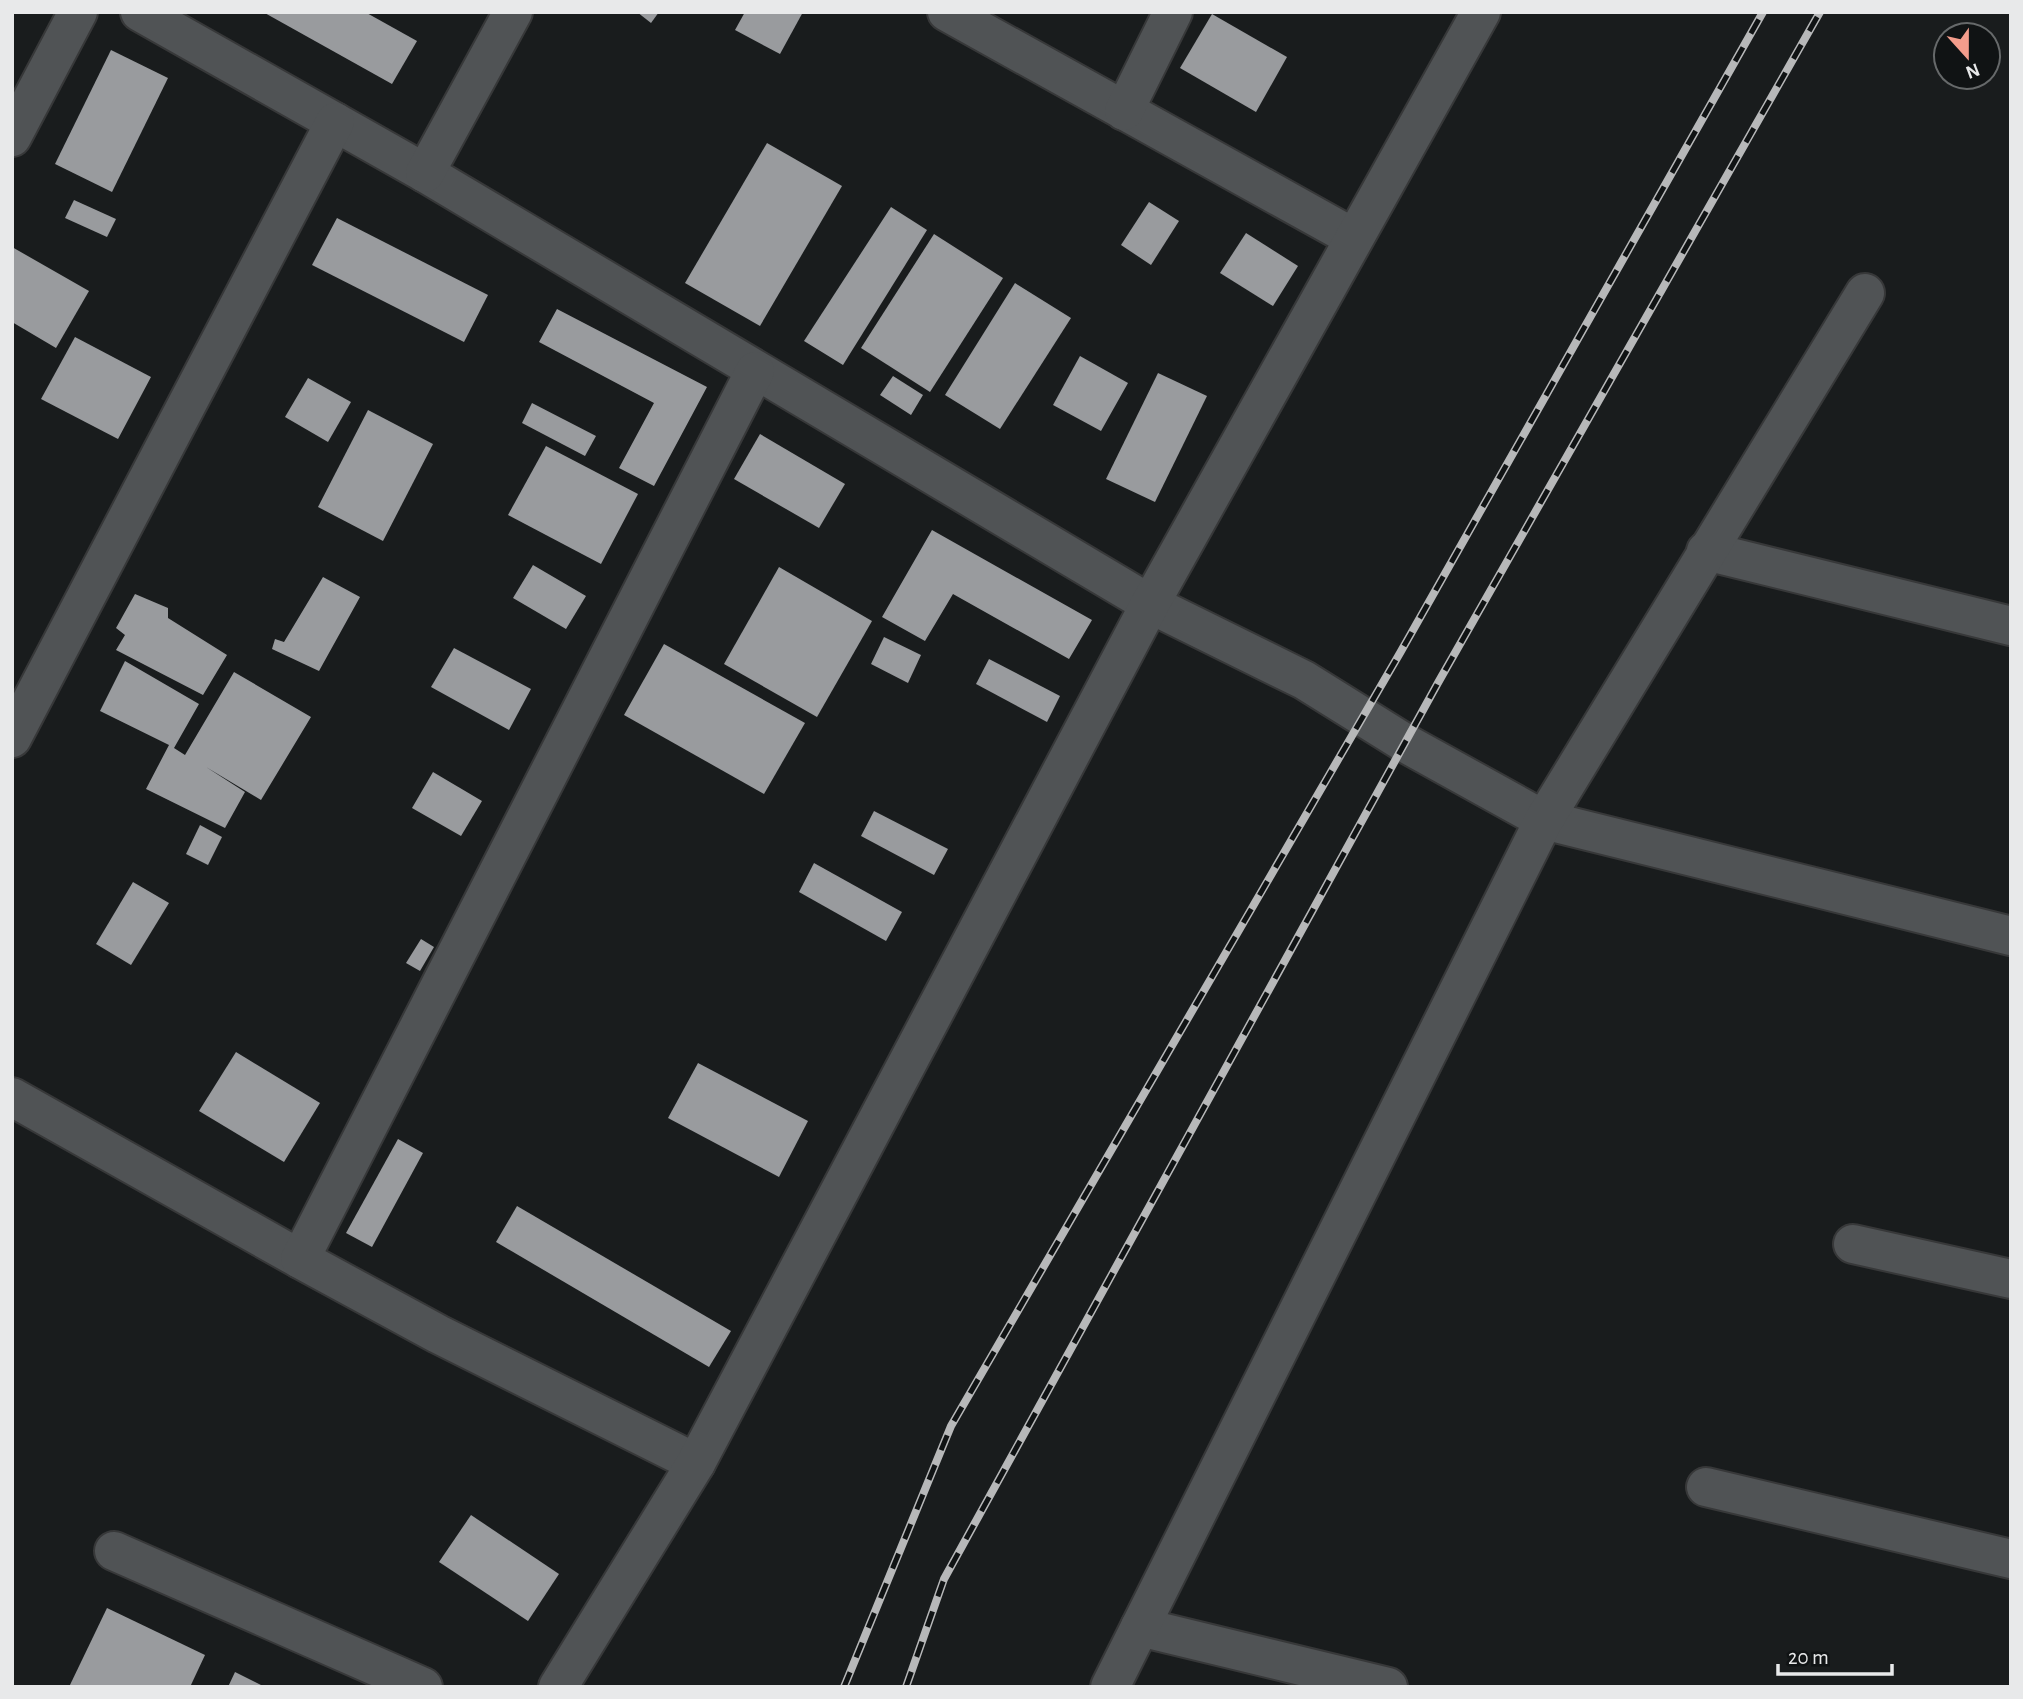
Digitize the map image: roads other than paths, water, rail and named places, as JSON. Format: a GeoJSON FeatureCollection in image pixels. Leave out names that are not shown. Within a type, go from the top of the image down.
{"type":"FeatureCollection","features":[{"type":"Feature","properties":{"kind":"street"},"geometry":{"type":"LineString","coordinates":[[12,137],[78,12]]}},
{"type":"Feature","properties":{"kind":"street"},"geometry":{"type":"LineString","coordinates":[[140,12],[425,173],[1150,604],[1304,680],[1405,743],[1544,820],[2011,936]]}},
{"type":"Feature","properties":{"kind":"street"},"geometry":{"type":"LineString","coordinates":[[425,173],[513,12]]}},
{"type":"Feature","properties":{"kind":"street"},"geometry":{"type":"LineString","coordinates":[[947,12],[1354,238]]}},
{"type":"Feature","properties":{"kind":"street"},"geometry":{"type":"LineString","coordinates":[[1124,111],[1173,12]]}},
{"type":"Feature","properties":{"kind":"street"},"geometry":{"type":"LineString","coordinates":[[558,1687],[696,1463],[1150,604],[1481,12]]}},
{"type":"Feature","properties":{"kind":"street"},"geometry":{"type":"LineString","coordinates":[[12,738],[335,122]]}},
{"type":"Feature","properties":{"kind":"street"},"geometry":{"type":"LineString","coordinates":[[1110,1687],[1544,820],[1866,293]]}},
{"type":"Feature","properties":{"kind":"street"},"geometry":{"type":"LineString","coordinates":[[300,1259],[755,371]]}},
{"type":"Feature","properties":{"kind":"street"},"geometry":{"type":"LineString","coordinates":[[1706,551],[2011,626]]}},
{"type":"Feature","properties":{"kind":"street"},"geometry":{"type":"LineString","coordinates":[[12,1097],[438,1334],[696,1463]]}},
{"type":"Feature","properties":{"kind":"street"},"geometry":{"type":"LineString","coordinates":[[1853,1244],[2011,1279]]}},
{"type":"Feature","properties":{"kind":"street"},"geometry":{"type":"LineString","coordinates":[[1706,1487],[2011,1559]]}},
{"type":"Feature","properties":{"kind":"street"},"geometry":{"type":"LineString","coordinates":[[114,1551],[423,1687]]}},
{"type":"Feature","properties":{"kind":"street"},"geometry":{"type":"LineString","coordinates":[[1139,1627],[1388,1687]]}},
{"type":"Feature","properties":{"kind":"railway"},"geometry":{"type":"LineString","coordinates":[[844,1687],[951,1426],[1400,653],[1763,12]]}},
{"type":"Feature","properties":{"kind":"railway"},"geometry":{"type":"LineString","coordinates":[[906,1687],[944,1579],[1439,681],[1820,12]]}}]}
